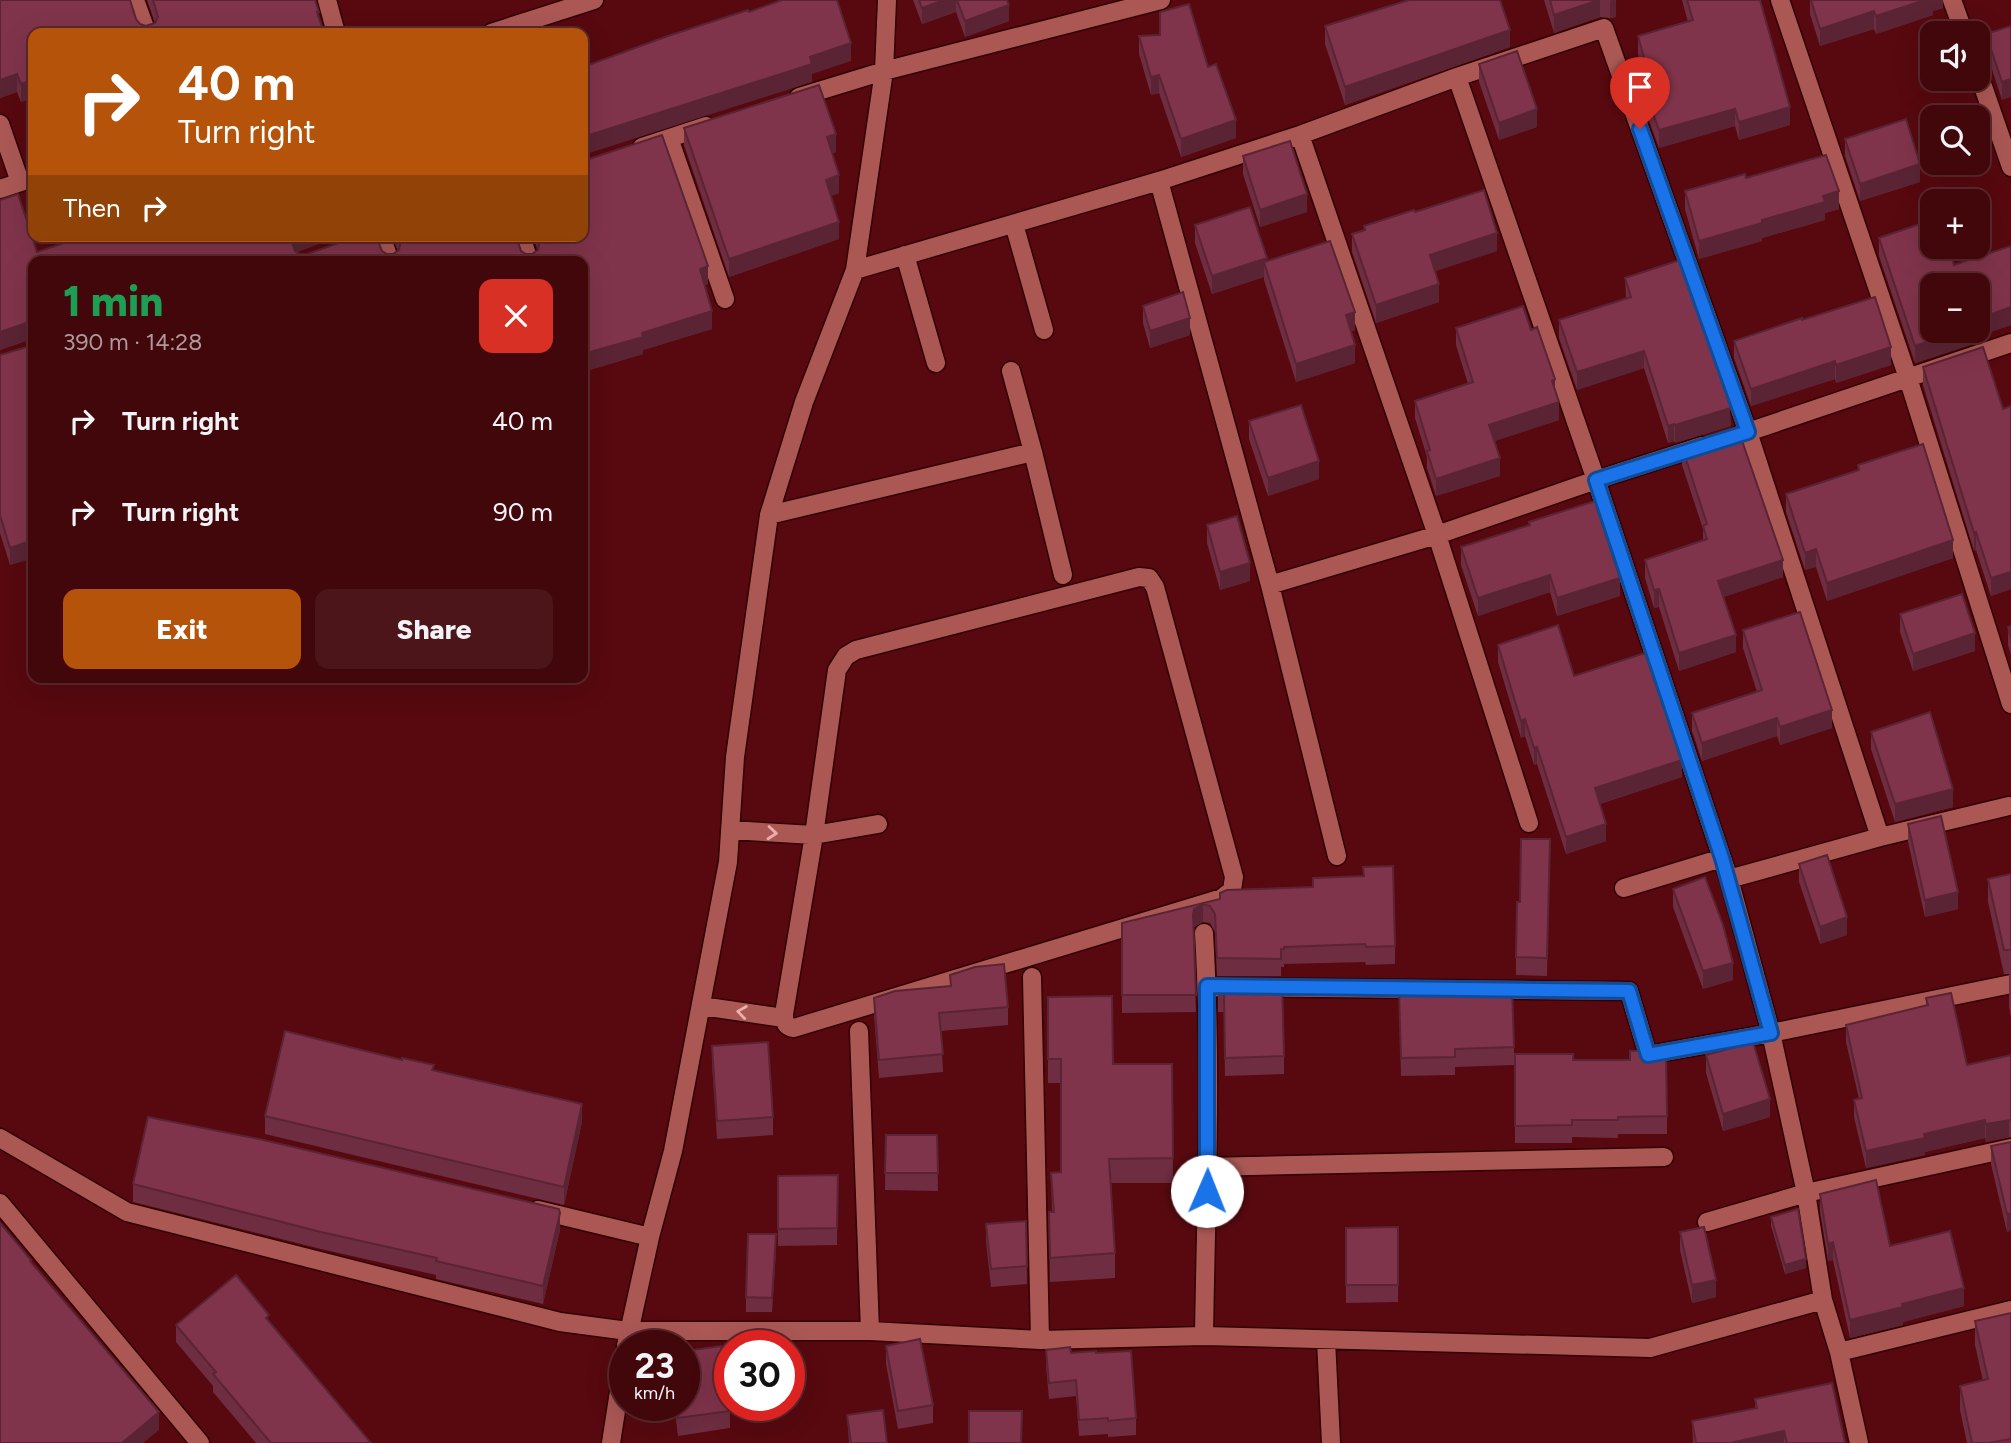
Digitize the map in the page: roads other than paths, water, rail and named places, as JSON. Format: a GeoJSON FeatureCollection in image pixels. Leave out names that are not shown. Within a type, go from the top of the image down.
{"type":"FeatureCollection","features":[{"type":"Feature","properties":{"kind":"street"},"geometry":{"type":"LineString","coordinates":[[135,0],[145,28]]}},
{"type":"Feature","properties":{"kind":"street"},"geometry":{"type":"LineString","coordinates":[[327,0],[335,28]]}},
{"type":"Feature","properties":{"kind":"street"},"geometry":{"type":"LineString","coordinates":[[507,28],[594,0]]}},
{"type":"Feature","properties":{"kind":"street"},"geometry":{"type":"LineString","coordinates":[[629,1330],[673,1151],[728,862],[735,757],[769,515],[804,402],[855,270],[884,72],[887,0]]}},
{"type":"Feature","properties":{"kind":"street"},"geometry":{"type":"LineString","coordinates":[[789,100],[884,72],[1161,0]]}},
{"type":"Feature","properties":{"kind":"street"},"geometry":{"type":"LineString","coordinates":[[1780,0],[1908,379],[2011,704]]}},
{"type":"Feature","properties":{"kind":"street"},"geometry":{"type":"LineString","coordinates":[[1952,0],[1960,21]]}},
{"type":"Feature","properties":{"kind":"street"},"geometry":{"type":"LineString","coordinates":[[855,270],[1159,181],[1300,135],[1457,77],[1604,28],[1748,432],[1880,837]]}},
{"type":"Feature","properties":{"kind":"street"},"geometry":{"type":"LineString","coordinates":[[1457,77],[1596,480],[1722,858],[1771,1033],[1806,1193],[1824,1300],[1839,1352],[1859,1443]]}},
{"type":"Feature","properties":{"kind":"street"},"geometry":{"type":"LineString","coordinates":[[1985,91],[2011,167]]}},
{"type":"Feature","properties":{"kind":"street"},"geometry":{"type":"LineString","coordinates":[[620,154],[723,121]]}},
{"type":"Feature","properties":{"kind":"street"},"geometry":{"type":"LineString","coordinates":[[0,124],[27,180],[0,189]]}},
{"type":"Feature","properties":{"kind":"street"},"geometry":{"type":"LineString","coordinates":[[1300,135],[1437,535],[1529,823]]}},
{"type":"Feature","properties":{"kind":"street"},"geometry":{"type":"LineString","coordinates":[[669,138],[725,299]]}},
{"type":"Feature","properties":{"kind":"street"},"geometry":{"type":"LineString","coordinates":[[1159,181],[1270,585],[1337,856]]}},
{"type":"Feature","properties":{"kind":"street"},"geometry":{"type":"LineString","coordinates":[[1014,224],[1044,330]]}},
{"type":"Feature","properties":{"kind":"street"},"geometry":{"type":"LineString","coordinates":[[905,255],[936,363]]}},
{"type":"Feature","properties":{"kind":"street"},"geometry":{"type":"LineString","coordinates":[[1270,585],[1437,535],[2011,344]]}},
{"type":"Feature","properties":{"kind":"street"},"geometry":{"type":"LineString","coordinates":[[1011,370],[1062,575]]}},
{"type":"Feature","properties":{"kind":"street"},"geometry":{"type":"LineString","coordinates":[[769,515],[1033,452]]}},
{"type":"Feature","properties":{"kind":"street"},"geometry":{"type":"LineString","coordinates":[[1139,577],[1149,578],[1155,587],[1234,877],[1232,890],[1222,898],[794,1028],[789,1027],[784,1018],[814,835],[837,670],[846,656],[856,650],[1139,577]]}},
{"type":"Feature","properties":{"kind":"street"},"geometry":{"type":"LineString","coordinates":[[1728,879],[1880,837],[2009,806]]}},
{"type":"Feature","properties":{"kind":"street"},"geometry":{"type":"LineString","coordinates":[[730,830],[814,835],[878,824]]}},
{"type":"Feature","properties":{"kind":"street"},"geometry":{"type":"LineString","coordinates":[[1624,888],[1722,858]]}},
{"type":"Feature","properties":{"kind":"street"},"geometry":{"type":"LineString","coordinates":[[1203,1336],[1207,1167],[1207,986],[1204,933]]}},
{"type":"Feature","properties":{"kind":"street"},"geometry":{"type":"LineString","coordinates":[[1031,977],[1040,1340]]}},
{"type":"Feature","properties":{"kind":"street"},"geometry":{"type":"LineString","coordinates":[[1207,986],[1629,991],[1648,1055],[2011,984]]}},
{"type":"Feature","properties":{"kind":"street"},"geometry":{"type":"LineString","coordinates":[[701,1006],[784,1018]]}},
{"type":"Feature","properties":{"kind":"street"},"geometry":{"type":"LineString","coordinates":[[859,1031],[870,1331]]}},
{"type":"Feature","properties":{"kind":"street"},"geometry":{"type":"LineString","coordinates":[[0,1138],[127,1212],[609,1334]]}},
{"type":"Feature","properties":{"kind":"street"},"geometry":{"type":"LineString","coordinates":[[1707,1222],[1806,1193],[2011,1147]]}},
{"type":"Feature","properties":{"kind":"street"},"geometry":{"type":"LineString","coordinates":[[1207,1167],[1664,1157]]}},
{"type":"Feature","properties":{"kind":"street"},"geometry":{"type":"LineString","coordinates":[[0,1203],[200,1443]]}},
{"type":"Feature","properties":{"kind":"street"},"geometry":{"type":"LineString","coordinates":[[517,1205],[650,1237]]}},
{"type":"Feature","properties":{"kind":"street"},"geometry":{"type":"LineString","coordinates":[[700,1336],[870,1331],[1040,1340],[1203,1336],[1650,1348],[1824,1300]]}},
{"type":"Feature","properties":{"kind":"street"},"geometry":{"type":"LineString","coordinates":[[1839,1352],[2011,1310]]}},
{"type":"Feature","properties":{"kind":"street"},"geometry":{"type":"LineString","coordinates":[[1326,1340],[1331,1443]]}},
{"type":"Feature","properties":{"kind":"street"},"geometry":{"type":"LineString","coordinates":[[611,1443],[614,1421]]}}]}
